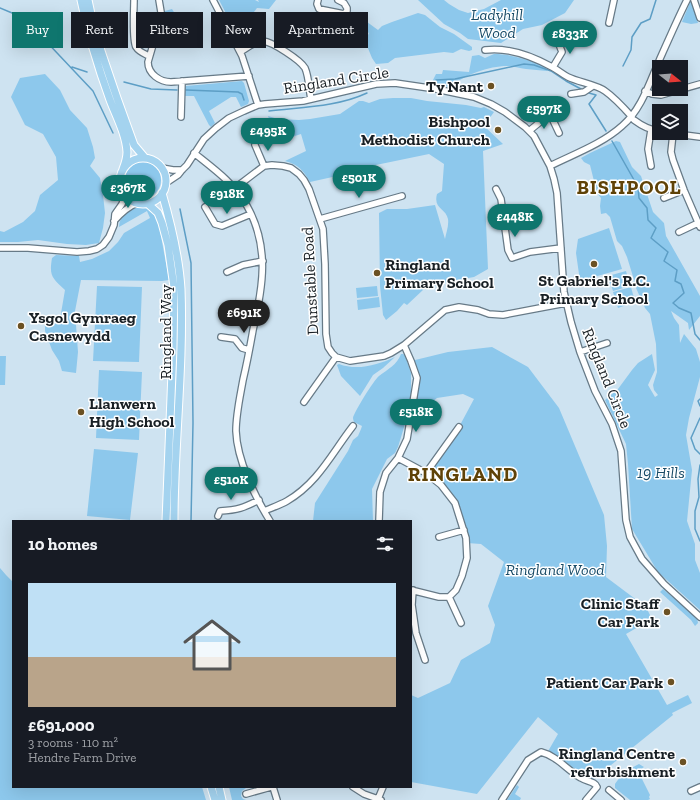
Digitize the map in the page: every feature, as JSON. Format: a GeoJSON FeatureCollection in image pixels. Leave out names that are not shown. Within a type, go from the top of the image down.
{"type":"FeatureCollection","features":[{"type":"Feature","properties":{"kind":"main road"},"geometry":{"type":"LineString","coordinates":[[81,0],[95,57],[126,146],[126,159],[120,176],[121,189],[130,200],[137,203],[147,203],[153,201],[162,193],[166,183],[166,178],[162,168],[152,159],[138,158],[132,160],[123,169]]}},
{"type":"Feature","properties":{"kind":"main road"},"geometry":{"type":"LineString","coordinates":[[88,0],[98,41],[117,98],[134,145],[145,158]]}},
{"type":"Feature","properties":{"kind":"main road","name":"Ringland Way"},"geometry":{"type":"LineString","coordinates":[[162,193],[170,219],[176,247],[181,288],[174,520]]}},
{"type":"Feature","properties":{"kind":"main road","name":"Ringland Way"},"geometry":{"type":"LineString","coordinates":[[147,203],[158,213],[162,223],[168,245],[174,287],[166,520]]}},
{"type":"Feature","properties":{"kind":"main road"},"geometry":{"type":"LineString","coordinates":[[211,788],[215,800]]}},
{"type":"Feature","properties":{"kind":"main road"},"geometry":{"type":"LineString","coordinates":[[219,788],[222,800]]}},
{"type":"Feature","properties":{"kind":"street"},"geometry":{"type":"LineString","coordinates":[[134,0],[135,44],[138,50],[149,56]]}},
{"type":"Feature","properties":{"kind":"street"},"geometry":{"type":"LineString","coordinates":[[159,0],[161,12],[160,21],[148,62],[149,68],[155,76],[168,82],[249,76]]}},
{"type":"Feature","properties":{"kind":"street"},"geometry":{"type":"LineString","coordinates":[[214,0],[240,52],[258,105]]}},
{"type":"Feature","properties":{"kind":"street"},"geometry":{"type":"LineString","coordinates":[[318,0],[317,4],[319,9],[344,14],[347,11],[347,8],[344,3],[338,0]]}},
{"type":"Feature","properties":{"kind":"street"},"geometry":{"type":"LineString","coordinates":[[609,23],[614,0]]}},
{"type":"Feature","properties":{"kind":"street"},"geometry":{"type":"LineString","coordinates":[[550,166],[602,141],[633,118],[687,0]]}},
{"type":"Feature","properties":{"kind":"street"},"geometry":{"type":"LineString","coordinates":[[694,0],[700,18]]}},
{"type":"Feature","properties":{"kind":"street"},"geometry":{"type":"LineString","coordinates":[[553,67],[562,52],[557,39]]}},
{"type":"Feature","properties":{"kind":"street"},"geometry":{"type":"LineString","coordinates":[[240,52],[261,41],[276,45],[300,62],[305,69],[311,99]]}},
{"type":"Feature","properties":{"kind":"street"},"geometry":{"type":"LineString","coordinates":[[485,50],[506,50],[533,58],[553,67],[567,77],[604,90],[641,125],[651,130],[648,150],[651,166]]}},
{"type":"Feature","properties":{"kind":"street"},"geometry":{"type":"LineString","coordinates":[[182,81],[182,117]]}},
{"type":"Feature","properties":{"kind":"street","name":"Ringland Circle"},"geometry":{"type":"LineString","coordinates":[[166,183],[178,175],[204,139],[229,118],[258,105],[311,99],[376,84],[395,83],[419,86],[474,97],[506,112],[522,124],[534,136],[550,166],[554,179],[557,193],[566,303],[580,352],[595,392],[612,424],[621,451],[626,520],[630,537],[642,559],[664,584],[700,617]]}},
{"type":"Feature","properties":{"kind":"street"},"geometry":{"type":"LineString","coordinates":[[646,91],[652,94],[661,95],[700,84]]}},
{"type":"Feature","properties":{"kind":"street"},"geometry":{"type":"LineString","coordinates":[[571,94],[584,92],[593,86]]}},
{"type":"Feature","properties":{"kind":"street"},"geometry":{"type":"LineString","coordinates":[[529,131],[540,122],[551,116],[559,133]]}},
{"type":"Feature","properties":{"kind":"street"},"geometry":{"type":"LineString","coordinates":[[688,135],[700,137]]}},
{"type":"Feature","properties":{"kind":"street"},"geometry":{"type":"LineString","coordinates":[[671,140],[672,156],[684,190],[699,225],[679,232]]}},
{"type":"Feature","properties":{"kind":"street"},"geometry":{"type":"LineString","coordinates":[[235,188],[264,166],[255,145]]}},
{"type":"Feature","properties":{"kind":"street"},"geometry":{"type":"LineString","coordinates":[[194,153],[228,180],[235,188],[251,214],[261,241],[263,261],[261,288],[239,399],[236,432],[238,446],[248,478],[269,520]]}},
{"type":"Feature","properties":{"kind":"street","name":"Dunstable Road"},"geometry":{"type":"LineString","coordinates":[[264,166],[272,165],[291,168],[299,174],[309,189],[322,229],[326,281],[326,334],[328,347],[336,357]]}},
{"type":"Feature","properties":{"kind":"street"},"geometry":{"type":"LineString","coordinates":[[162,168],[182,170]]}},
{"type":"Feature","properties":{"kind":"street"},"geometry":{"type":"LineString","coordinates":[[496,189],[501,199],[508,250],[512,258],[530,252],[561,248]]}},
{"type":"Feature","properties":{"kind":"street"},"geometry":{"type":"LineString","coordinates":[[664,198],[684,190]]}},
{"type":"Feature","properties":{"kind":"street"},"geometry":{"type":"LineString","coordinates":[[0,248],[28,248],[76,252],[97,249],[104,245],[113,230],[115,214],[122,204],[125,195]]}},
{"type":"Feature","properties":{"kind":"street"},"geometry":{"type":"LineString","coordinates":[[320,219],[402,196]]}},
{"type":"Feature","properties":{"kind":"street"},"geometry":{"type":"LineString","coordinates":[[114,221],[125,209],[137,203]]}},
{"type":"Feature","properties":{"kind":"street"},"geometry":{"type":"LineString","coordinates":[[205,207],[215,224],[222,226],[251,214]]}},
{"type":"Feature","properties":{"kind":"street"},"geometry":{"type":"LineString","coordinates":[[228,272],[243,265],[263,261]]}},
{"type":"Feature","properties":{"kind":"street"},"geometry":{"type":"LineString","coordinates":[[304,402],[336,357],[350,361],[384,356],[404,345],[445,310],[459,307],[478,310],[489,314],[503,315],[566,303]]}},
{"type":"Feature","properties":{"kind":"street"},"geometry":{"type":"LineString","coordinates":[[221,337],[235,339],[242,348],[249,350]]}},
{"type":"Feature","properties":{"kind":"street"},"geometry":{"type":"LineString","coordinates":[[580,352],[607,343]]}},
{"type":"Feature","properties":{"kind":"street"},"geometry":{"type":"LineString","coordinates":[[379,520],[380,492],[386,473],[398,458],[407,439],[417,378],[404,345]]}},
{"type":"Feature","properties":{"kind":"street"},"geometry":{"type":"LineString","coordinates":[[264,511],[286,502],[301,492],[314,480],[353,426]]}},
{"type":"Feature","properties":{"kind":"street"},"geometry":{"type":"LineString","coordinates":[[426,473],[459,427]]}},
{"type":"Feature","properties":{"kind":"street"},"geometry":{"type":"LineString","coordinates":[[398,458],[426,473],[441,485],[455,503],[466,538],[467,558],[462,576],[456,590],[449,597],[439,597],[412,590],[412,605],[416,633],[425,660]]}},
{"type":"Feature","properties":{"kind":"street"},"geometry":{"type":"LineString","coordinates":[[218,516],[220,511],[235,510],[259,500]]}},
{"type":"Feature","properties":{"kind":"street"},"geometry":{"type":"LineString","coordinates":[[439,537],[464,530]]}},
{"type":"Feature","properties":{"kind":"street"},"geometry":{"type":"LineString","coordinates":[[449,597],[461,622]]}},
{"type":"Feature","properties":{"kind":"street"},"geometry":{"type":"LineString","coordinates":[[502,800],[528,760],[541,752],[548,753],[577,776],[595,783],[597,787],[586,800]]}},
{"type":"Feature","properties":{"kind":"street"},"geometry":{"type":"LineString","coordinates":[[691,791],[700,787]]}},
{"type":"Feature","properties":{"kind":"street"},"geometry":{"type":"LineString","coordinates":[[246,794],[268,788]]}},
{"type":"Feature","properties":{"kind":"street"},"geometry":{"type":"LineString","coordinates":[[272,788],[277,800]]}},
{"type":"Feature","properties":{"kind":"street"},"geometry":{"type":"LineString","coordinates":[[355,788],[364,794],[380,800],[383,788]]}},
{"type":"Feature","properties":{"kind":"street"},"geometry":{"type":"LineString","coordinates":[[609,790],[621,800]]}},
{"type":"Feature","properties":{"kind":"green space"},"geometry":{"type":"Polygon","coordinates":[[[219,0],[255,0],[259,2],[258,0],[276,0],[269,9],[257,8],[254,12],[225,12],[219,0]]]}},
{"type":"Feature","properties":{"kind":"green space","name":"Ladyhill Wood"},"geometry":{"type":"Polygon","coordinates":[[[418,0],[444,0],[459,10],[468,13],[484,9],[501,0],[574,0],[565,13],[542,25],[523,29],[501,43],[468,39],[444,24],[418,0]]]}},
{"type":"Feature","properties":{"kind":"green space"},"geometry":{"type":"Polygon","coordinates":[[[691,0],[698,23],[691,24],[682,22],[691,0]]]}},
{"type":"Feature","properties":{"kind":"green space"},"geometry":{"type":"Polygon","coordinates":[[[172,9],[174,12],[165,12],[172,9]]]}},
{"type":"Feature","properties":{"kind":"green space"},"geometry":{"type":"Polygon","coordinates":[[[418,13],[425,15],[440,27],[454,34],[472,47],[472,50],[469,51],[461,49],[453,53],[444,52],[395,58],[388,63],[376,64],[368,48],[368,23],[378,30],[382,26],[418,13]]]}},
{"type":"Feature","properties":{"kind":"green space"},"geometry":{"type":"Polygon","coordinates":[[[494,54],[514,56],[545,66],[547,71],[500,66],[485,69],[469,75],[450,87],[431,84],[436,74],[442,74],[443,70],[469,72],[472,56],[479,55],[485,58],[494,54]]]}},
{"type":"Feature","properties":{"kind":"green space"},"geometry":{"type":"Polygon","coordinates":[[[45,74],[60,90],[70,110],[87,128],[95,158],[90,166],[100,178],[105,213],[99,243],[86,245],[38,240],[0,242],[0,231],[4,232],[23,222],[35,211],[40,195],[58,180],[56,157],[43,134],[25,125],[11,97],[20,78],[45,74]]]}},
{"type":"Feature","properties":{"kind":"green space"},"geometry":{"type":"Polygon","coordinates":[[[242,81],[244,83],[249,101],[248,104],[241,107],[236,97],[231,97],[209,111],[215,123],[211,127],[194,96],[185,96],[186,86],[242,81]]]}},
{"type":"Feature","properties":{"kind":"green space"},"geometry":{"type":"Polygon","coordinates":[[[411,98],[481,108],[484,107],[494,112],[484,126],[503,144],[483,151],[488,269],[474,277],[451,281],[424,289],[407,305],[404,303],[386,320],[383,315],[380,286],[379,213],[387,209],[407,209],[435,205],[445,239],[448,219],[447,215],[438,206],[436,199],[437,194],[442,191],[444,164],[429,154],[371,166],[355,172],[310,182],[300,168],[285,161],[306,151],[301,134],[270,144],[269,141],[274,133],[268,116],[278,119],[310,119],[340,114],[359,101],[369,103],[380,99],[411,98]]]}},
{"type":"Feature","properties":{"kind":"green space","name":"19 Hills"},"geometry":{"type":"Polygon","coordinates":[[[616,141],[620,142],[632,167],[641,176],[653,212],[664,223],[666,236],[700,296],[700,316],[689,330],[688,323],[671,311],[679,325],[680,343],[684,334],[696,349],[700,362],[700,377],[686,435],[692,470],[687,521],[695,544],[695,560],[700,573],[700,610],[658,572],[632,529],[626,444],[605,400],[618,389],[638,363],[652,354],[655,370],[648,385],[655,397],[658,395],[654,390],[653,385],[657,372],[656,344],[650,314],[645,308],[636,288],[627,257],[622,246],[617,241],[610,217],[606,213],[601,214],[601,198],[597,193],[590,165],[584,162],[581,158],[616,141]]]}},
{"type":"Feature","properties":{"kind":"green space"},"geometry":{"type":"Polygon","coordinates":[[[143,162],[156,167],[161,180],[156,193],[143,198],[130,193],[125,180],[130,167],[143,162]]]}},
{"type":"Feature","properties":{"kind":"green space"},"geometry":{"type":"Polygon","coordinates":[[[138,207],[149,209],[156,217],[159,225],[169,280],[81,280],[75,311],[78,352],[76,373],[62,371],[45,331],[45,323],[60,319],[65,290],[52,276],[52,258],[56,255],[79,256],[80,262],[92,259],[109,251],[124,233],[150,218],[147,211],[119,227],[122,217],[138,207]]]}},
{"type":"Feature","properties":{"kind":"green space"},"geometry":{"type":"Polygon","coordinates":[[[609,228],[622,269],[580,281],[576,253],[578,239],[609,228]]]}},
{"type":"Feature","properties":{"kind":"green space"},"geometry":{"type":"Polygon","coordinates":[[[626,271],[630,286],[613,291],[608,276],[626,271]]]}},
{"type":"Feature","properties":{"kind":"green space"},"geometry":{"type":"Polygon","coordinates":[[[97,286],[142,287],[139,362],[93,361],[97,286]]]}},
{"type":"Feature","properties":{"kind":"green space"},"geometry":{"type":"Polygon","coordinates":[[[377,286],[378,296],[357,298],[356,288],[377,286]]]}},
{"type":"Feature","properties":{"kind":"green space"},"geometry":{"type":"Polygon","coordinates":[[[631,287],[635,302],[618,308],[613,292],[631,287]]]}},
{"type":"Feature","properties":{"kind":"green space"},"geometry":{"type":"Polygon","coordinates":[[[379,297],[380,307],[358,310],[357,300],[379,297]]]}},
{"type":"Feature","properties":{"kind":"green space","name":"Ringland Wood"},"geometry":{"type":"Polygon","coordinates":[[[492,347],[528,367],[559,408],[604,515],[607,546],[606,577],[646,607],[652,619],[626,634],[667,705],[688,695],[692,703],[672,713],[673,715],[590,782],[547,753],[558,734],[538,717],[477,794],[412,782],[412,695],[418,698],[450,683],[461,660],[490,643],[495,625],[488,606],[504,562],[481,544],[467,543],[455,503],[426,473],[459,427],[474,399],[463,394],[437,398],[409,420],[417,378],[411,361],[448,352],[492,347]]]}},
{"type":"Feature","properties":{"kind":"green space"},"geometry":{"type":"Polygon","coordinates":[[[401,354],[405,355],[411,373],[411,397],[398,447],[395,453],[387,459],[372,489],[373,520],[313,520],[315,503],[361,429],[362,426],[354,422],[353,419],[357,409],[376,379],[395,364],[401,354]]]}},
{"type":"Feature","properties":{"kind":"green space"},"geometry":{"type":"Polygon","coordinates":[[[0,356],[6,356],[5,385],[0,385],[0,356]]]}},
{"type":"Feature","properties":{"kind":"green space"},"geometry":{"type":"Polygon","coordinates":[[[395,357],[373,375],[360,396],[341,376],[337,365],[360,367],[382,362],[395,357]]]}},
{"type":"Feature","properties":{"kind":"green space"},"geometry":{"type":"Polygon","coordinates":[[[99,370],[142,372],[139,440],[96,438],[99,370]]]}},
{"type":"Feature","properties":{"kind":"green space"},"geometry":{"type":"Polygon","coordinates":[[[94,449],[138,453],[130,520],[87,516],[94,449]]]}},
{"type":"Feature","properties":{"kind":"green space"},"geometry":{"type":"Polygon","coordinates":[[[0,568],[12,581],[12,788],[202,788],[206,800],[0,800],[0,568]]]}},
{"type":"Feature","properties":{"kind":"green space"},"geometry":{"type":"Polygon","coordinates":[[[663,589],[697,618],[698,623],[695,626],[691,620],[660,592],[663,589]]]}},
{"type":"Feature","properties":{"kind":"green space"},"geometry":{"type":"Polygon","coordinates":[[[639,764],[644,767],[638,771],[650,795],[650,799],[630,800],[615,788],[615,784],[626,772],[639,764]]]}},
{"type":"Feature","properties":{"kind":"green space"},"geometry":{"type":"Polygon","coordinates":[[[517,785],[519,787],[515,794],[521,798],[520,800],[507,800],[517,785]]]}},
{"type":"Feature","properties":{"kind":"green space"},"geometry":{"type":"Polygon","coordinates":[[[229,788],[246,788],[242,791],[241,796],[246,800],[232,800],[229,788]]]}},
{"type":"Feature","properties":{"kind":"waterway"},"geometry":{"type":"LineString","coordinates":[[623,66],[631,50],[632,37],[641,23],[650,19],[656,0]]}},
{"type":"Feature","properties":{"kind":"waterway"},"geometry":{"type":"LineString","coordinates":[[0,8],[24,18],[93,91],[113,133]]}},
{"type":"Feature","properties":{"kind":"waterway"},"geometry":{"type":"LineString","coordinates":[[436,80],[455,79],[524,64],[534,65],[551,71],[581,89]]}},
{"type":"Feature","properties":{"kind":"waterway"},"geometry":{"type":"LineString","coordinates":[[72,67],[87,72]]}},
{"type":"Feature","properties":{"kind":"waterway"},"geometry":{"type":"LineString","coordinates":[[124,82],[151,89],[177,90]]}},
{"type":"Feature","properties":{"kind":"waterway"},"geometry":{"type":"LineString","coordinates":[[186,90],[238,92],[242,94],[244,100]]}},
{"type":"Feature","properties":{"kind":"waterway"},"geometry":{"type":"LineString","coordinates":[[269,111],[332,104],[356,98],[367,93]]}},
{"type":"Feature","properties":{"kind":"waterway"},"geometry":{"type":"LineString","coordinates":[[589,93],[596,95],[589,104],[606,131]]}},
{"type":"Feature","properties":{"kind":"waterway"},"geometry":{"type":"LineString","coordinates":[[612,141],[638,187],[639,198],[647,208],[648,220],[656,228],[651,238],[668,252],[664,261],[677,270],[675,281],[681,284],[684,293],[673,303],[679,308],[691,313],[695,334],[700,340]]}},
{"type":"Feature","properties":{"kind":"waterway"},"geometry":{"type":"LineString","coordinates":[[180,209],[191,263],[193,423],[191,520]]}},
{"type":"Feature","properties":{"kind":"waterway"},"geometry":{"type":"LineString","coordinates":[[700,399],[698,401],[700,406]]}},
{"type":"Feature","properties":{"kind":"waterway"},"geometry":{"type":"LineString","coordinates":[[700,418],[691,438],[695,449],[700,454]]}},
{"type":"Feature","properties":{"kind":"waterway"},"geometry":{"type":"LineString","coordinates":[[700,465],[698,479],[699,497],[695,511],[695,529],[700,541]]}},
{"type":"Feature","properties":{"kind":"place","name":"Ty Nant"},"geometry":{"type":"Point","coordinates":[491,86]}},
{"type":"Feature","properties":{"kind":"place","name":"Bishpool Methodist Church"},"geometry":{"type":"Point","coordinates":[498,130]}},
{"type":"Feature","properties":{"kind":"place","name":"St Gabriel's R.C. Primary School"},"geometry":{"type":"Point","coordinates":[594,264]}},
{"type":"Feature","properties":{"kind":"place","name":"Ringland Primary School"},"geometry":{"type":"Point","coordinates":[377,273]}},
{"type":"Feature","properties":{"kind":"place","name":"Ysgol Gymraeg Casnewydd"},"geometry":{"type":"Point","coordinates":[21,326]}},
{"type":"Feature","properties":{"kind":"place","name":"Llanwern High School"},"geometry":{"type":"Point","coordinates":[81,412]}},
{"type":"Feature","properties":{"kind":"place","name":"Clinic Staff Car Park"},"geometry":{"type":"Point","coordinates":[667,612]}},
{"type":"Feature","properties":{"kind":"place","name":"Patient Car Park"},"geometry":{"type":"Point","coordinates":[671,682]}},
{"type":"Feature","properties":{"kind":"place","name":"Ringland Centre refurbishment"},"geometry":{"type":"Point","coordinates":[683,762]}},
{"type":"Feature","properties":{"kind":"district","name":"BISHPOOL"},"geometry":{"type":"Point","coordinates":[629,187]}},
{"type":"Feature","properties":{"kind":"district","name":"RINGLAND"},"geometry":{"type":"Point","coordinates":[463,474]}}]}
